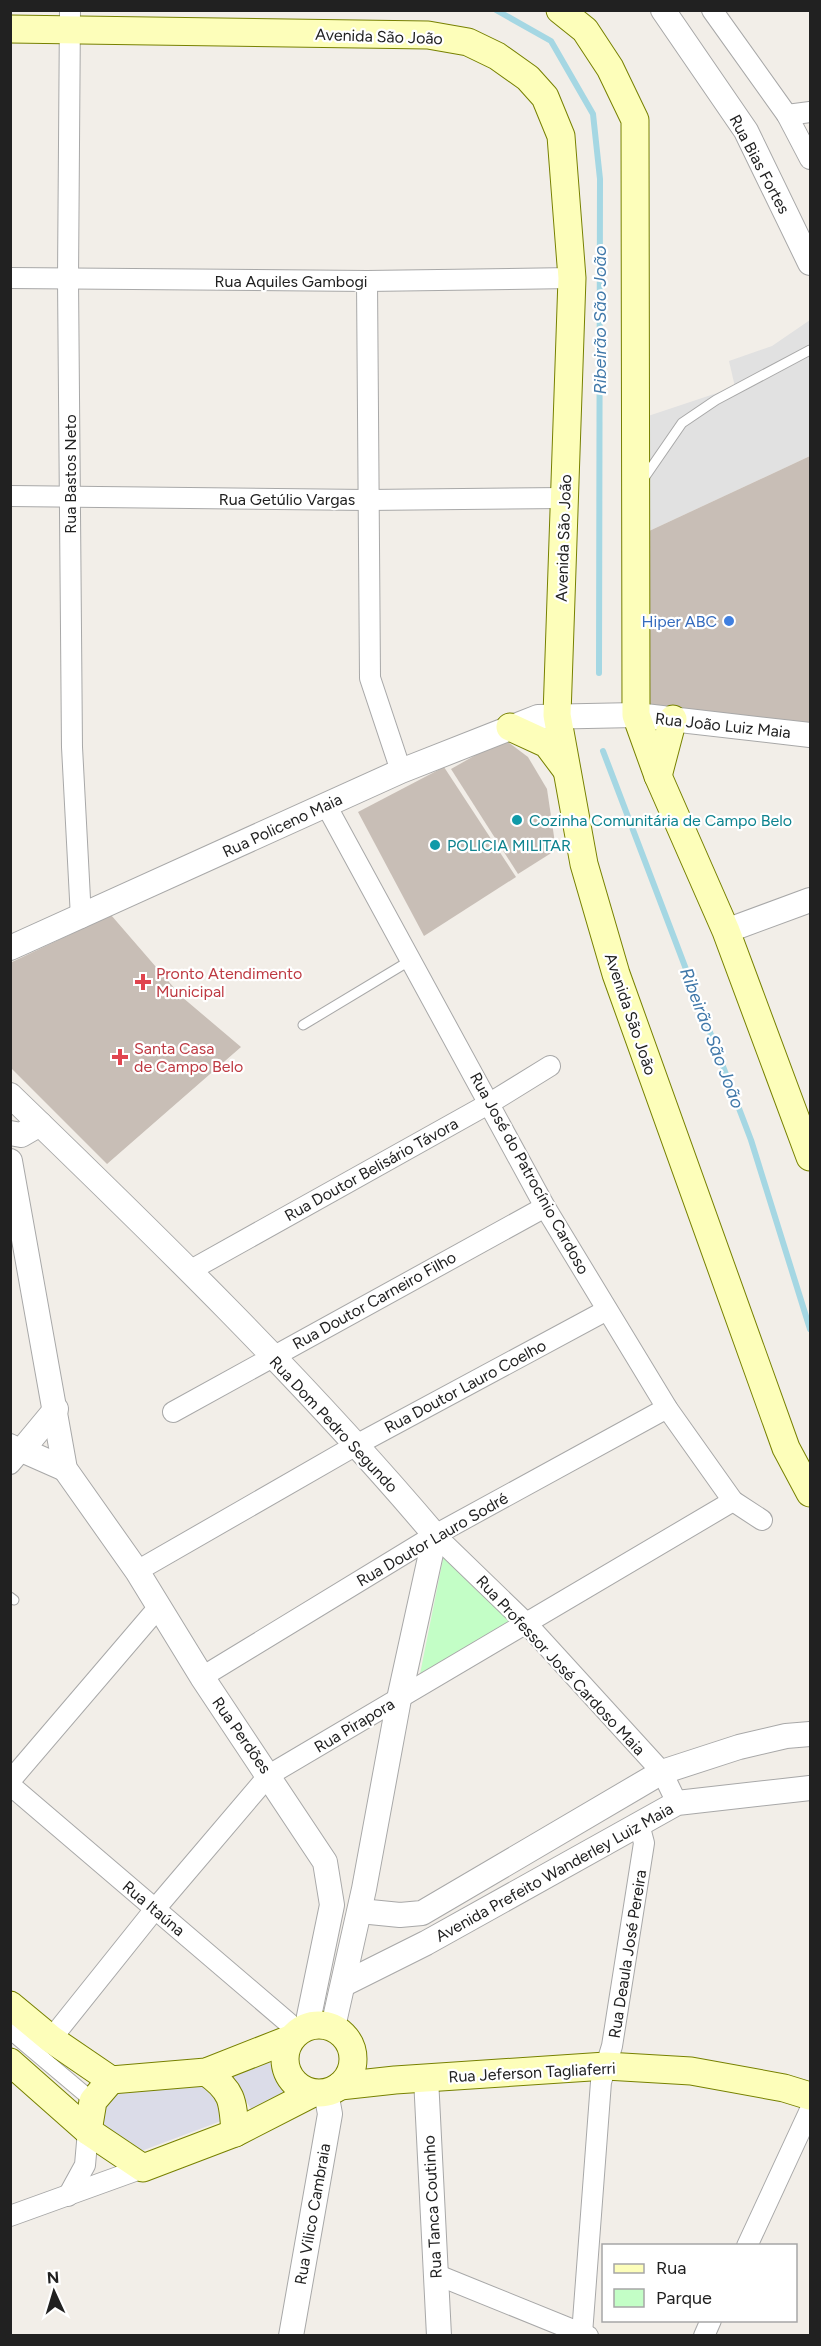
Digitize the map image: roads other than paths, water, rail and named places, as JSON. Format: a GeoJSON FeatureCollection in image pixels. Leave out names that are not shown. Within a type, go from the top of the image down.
{"type":"FeatureCollection","features":[{"type":"Feature","properties":{"kind":"main road"},"geometry":{"type":"LineString","coordinates":[[560,10],[585,30],[610,68],[635,120],[636,715],[658,776],[726,931],[810,1157]]}},
{"type":"Feature","properties":{"kind":"main road","name":"Avenida São João"},"geometry":{"type":"LineString","coordinates":[[10,29],[71,20],[428,35],[468,42],[497,56],[528,78],[545,97],[561,136],[572,278],[557,715],[565,768],[584,864],[616,974],[786,1448],[810,1493]]}},
{"type":"Feature","properties":{"kind":"main road"},"geometry":{"type":"LineString","coordinates":[[658,776],[673,719]]}},
{"type":"Feature","properties":{"kind":"main road"},"geometry":{"type":"LineString","coordinates":[[510,727],[547,744],[565,768]]}},
{"type":"Feature","properties":{"kind":"main road"},"geometry":{"type":"LineString","coordinates":[[10,2005],[51,2039],[111,2080],[206,2072],[316,2033]]}},
{"type":"Feature","properties":{"kind":"main road"},"geometry":{"type":"LineString","coordinates":[[316,2033],[395,2080]]}},
{"type":"Feature","properties":{"kind":"main road"},"geometry":{"type":"LineString","coordinates":[[10,2062],[88,2131],[143,2168],[235,2133],[326,2090],[353,2067],[316,2033]]}},
{"type":"Feature","properties":{"kind":"main road"},"geometry":{"type":"LineString","coordinates":[[316,2033],[284,2060],[286,2072],[302,2089],[326,2090]]}},
{"type":"Feature","properties":{"kind":"main road","name":"Rua Jeferson Tagliaferri"},"geometry":{"type":"LineString","coordinates":[[326,2090],[395,2080],[606,2066],[690,2071],[784,2088],[810,2096]]}},
{"type":"Feature","properties":{"kind":"main road"},"geometry":{"type":"LineString","coordinates":[[206,2072],[224,2085],[233,2103],[235,2133]]}},
{"type":"Feature","properties":{"kind":"main road"},"geometry":{"type":"LineString","coordinates":[[88,2131],[93,2101],[111,2080]]}},
{"type":"Feature","properties":{"kind":"street","name":"Rua Bias Fortes"},"geometry":{"type":"LineString","coordinates":[[663,10],[746,131],[810,263]]}},
{"type":"Feature","properties":{"kind":"street"},"geometry":{"type":"LineString","coordinates":[[712,10],[788,115],[810,159]]}},
{"type":"Feature","properties":{"kind":"street","name":"Rua Bastos Neto"},"geometry":{"type":"LineString","coordinates":[[71,20],[68,279],[72,747],[81,918]]}},
{"type":"Feature","properties":{"kind":"street"},"geometry":{"type":"LineString","coordinates":[[788,115],[810,112]]}},
{"type":"Feature","properties":{"kind":"street","name":"Rua Aquiles Gambogi"},"geometry":{"type":"LineString","coordinates":[[10,278],[367,281],[572,278]]}},
{"type":"Feature","properties":{"kind":"street"},"geometry":{"type":"LineString","coordinates":[[367,281],[370,678],[401,771]]}},
{"type":"Feature","properties":{"kind":"street","name":"Rua Getúlio Vargas"},"geometry":{"type":"LineString","coordinates":[[10,496],[367,500],[564,498]]}},
{"type":"Feature","properties":{"kind":"street","name":"Rua João Luiz Maia"},"geometry":{"type":"LineString","coordinates":[[557,715],[636,715],[810,735]]}},
{"type":"Feature","properties":{"kind":"street","name":"Rua Policeno Maia"},"geometry":{"type":"LineString","coordinates":[[10,948],[81,918],[401,771],[510,727],[538,717],[557,715]]}},
{"type":"Feature","properties":{"kind":"street","name":"Rua José do Patrocínio Cardoso"},"geometry":{"type":"LineString","coordinates":[[326,805],[545,1207],[607,1310],[667,1408],[733,1501],[762,1520]]}},
{"type":"Feature","properties":{"kind":"street"},"geometry":{"type":"LineString","coordinates":[[726,931],[810,900]]}},
{"type":"Feature","properties":{"kind":"street","name":"Rua Doutor Belisário Távora"},"geometry":{"type":"LineString","coordinates":[[191,1270],[490,1103],[550,1066]]}},
{"type":"Feature","properties":{"kind":"street","name":"Rua Dom Pedro Segundo"},"geometry":{"type":"LineString","coordinates":[[10,1095],[191,1270],[271,1356],[358,1444],[435,1535]]}},
{"type":"Feature","properties":{"kind":"street"},"geometry":{"type":"LineString","coordinates":[[10,1133],[21,1135],[40,1124]]}},
{"type":"Feature","properties":{"kind":"street"},"geometry":{"type":"LineString","coordinates":[[10,1161],[56,1409],[65,1469],[14,1452],[56,1409]]}},
{"type":"Feature","properties":{"kind":"street","name":"Rua Doutor Carneiro Filho"},"geometry":{"type":"LineString","coordinates":[[173,1412],[545,1207]]}},
{"type":"Feature","properties":{"kind":"street","name":"Rua Doutor Lauro Coelho"},"geometry":{"type":"LineString","coordinates":[[136,1571],[358,1444],[607,1310]]}},
{"type":"Feature","properties":{"kind":"street","name":"Rua Doutor Lauro Sodré"},"geometry":{"type":"LineString","coordinates":[[202,1677],[435,1535],[667,1408]]}},
{"type":"Feature","properties":{"kind":"street","name":"Rua Perdões"},"geometry":{"type":"LineString","coordinates":[[65,1469],[136,1571],[202,1677],[325,1862],[332,1905],[316,2033]]}},
{"type":"Feature","properties":{"kind":"street","name":"Rua Pirapora"},"geometry":{"type":"LineString","coordinates":[[51,2039],[155,1910],[269,1775],[733,1501]]}},
{"type":"Feature","properties":{"kind":"street"},"geometry":{"type":"LineString","coordinates":[[316,2033],[344,1984],[360,1911],[399,1699],[435,1535]]}},
{"type":"Feature","properties":{"kind":"street","name":"Rua Professor José Cardoso Maia"},"geometry":{"type":"LineString","coordinates":[[435,1535],[526,1623],[662,1772],[677,1803]]}},
{"type":"Feature","properties":{"kind":"street"},"geometry":{"type":"LineString","coordinates":[[10,1781],[158,1609]]}},
{"type":"Feature","properties":{"kind":"street","name":"Avenida Prefeito Wanderley Luiz Maia"},"geometry":{"type":"LineString","coordinates":[[360,1911],[400,1915],[422,1913],[662,1772],[739,1747],[786,1736],[810,1734]]}},
{"type":"Feature","properties":{"kind":"street","name":"Rua Itaúna"},"geometry":{"type":"LineString","coordinates":[[10,1785],[155,1910],[316,2033]]}},
{"type":"Feature","properties":{"kind":"street","name":"Avenida Prefeito Wanderley Luiz Maia"},"geometry":{"type":"LineString","coordinates":[[344,1984],[426,1943],[677,1803],[810,1788]]}},
{"type":"Feature","properties":{"kind":"street","name":"Rua Deaula José Pereira"},"geometry":{"type":"LineString","coordinates":[[585,2335],[602,2082],[612,2046],[644,1843],[639,1824]]}},
{"type":"Feature","properties":{"kind":"street"},"geometry":{"type":"LineString","coordinates":[[10,2031],[93,2101]]}},
{"type":"Feature","properties":{"kind":"street","name":"Rua Tanca Coutinho"},"geometry":{"type":"LineString","coordinates":[[426,2078],[439,2336]]}},
{"type":"Feature","properties":{"kind":"street","name":"Rua Vilico Cambraia"},"geometry":{"type":"LineString","coordinates":[[291,2336],[330,2114],[326,2090]]}},
{"type":"Feature","properties":{"kind":"street"},"geometry":{"type":"LineString","coordinates":[[748,2244],[810,2110]]}},
{"type":"Feature","properties":{"kind":"street"},"geometry":{"type":"LineString","coordinates":[[68,2196],[85,2165],[88,2131]]}},
{"type":"Feature","properties":{"kind":"street"},"geometry":{"type":"LineString","coordinates":[[10,2216],[143,2168]]}},
{"type":"Feature","properties":{"kind":"street"},"geometry":{"type":"LineString","coordinates":[[435,2274],[585,2335]]}},
{"type":"Feature","properties":{"kind":"street"},"geometry":{"type":"LineString","coordinates":[[704,2336],[710,2322]]}},
{"type":"Feature","properties":{"kind":"lane"},"geometry":{"type":"LineString","coordinates":[[636,488],[682,423],[716,400],[810,350]]}},
{"type":"Feature","properties":{"kind":"lane"},"geometry":{"type":"LineString","coordinates":[[303,1025],[411,960]]}},
{"type":"Feature","properties":{"kind":"waterway","name":"Ribeirão São João"},"geometry":{"type":"LineString","coordinates":[[496,10],[551,41],[593,114],[600,179],[599,673]]}},
{"type":"Feature","properties":{"kind":"waterway","name":"Ribeirão São João"},"geometry":{"type":"LineString","coordinates":[[603,751],[751,1140],[810,1329]]}},
{"type":"Feature","properties":{"kind":"place","name":"Hiper ABC"},"geometry":{"type":"Point","coordinates":[729,621]}},
{"type":"Feature","properties":{"kind":"place","name":"Cozinha Comunitária de Campo Belo"},"geometry":{"type":"Point","coordinates":[517,820]}},
{"type":"Feature","properties":{"kind":"place","name":"POLICIA MILITAR"},"geometry":{"type":"Point","coordinates":[435,845]}},
{"type":"Feature","properties":{"kind":"place","name":"Pronto Atendimento Municipal"},"geometry":{"type":"Point","coordinates":[143,982]}},
{"type":"Feature","properties":{"kind":"place","name":"Santa Casa de Campo Belo"},"geometry":{"type":"Point","coordinates":[120,1057]}}]}
